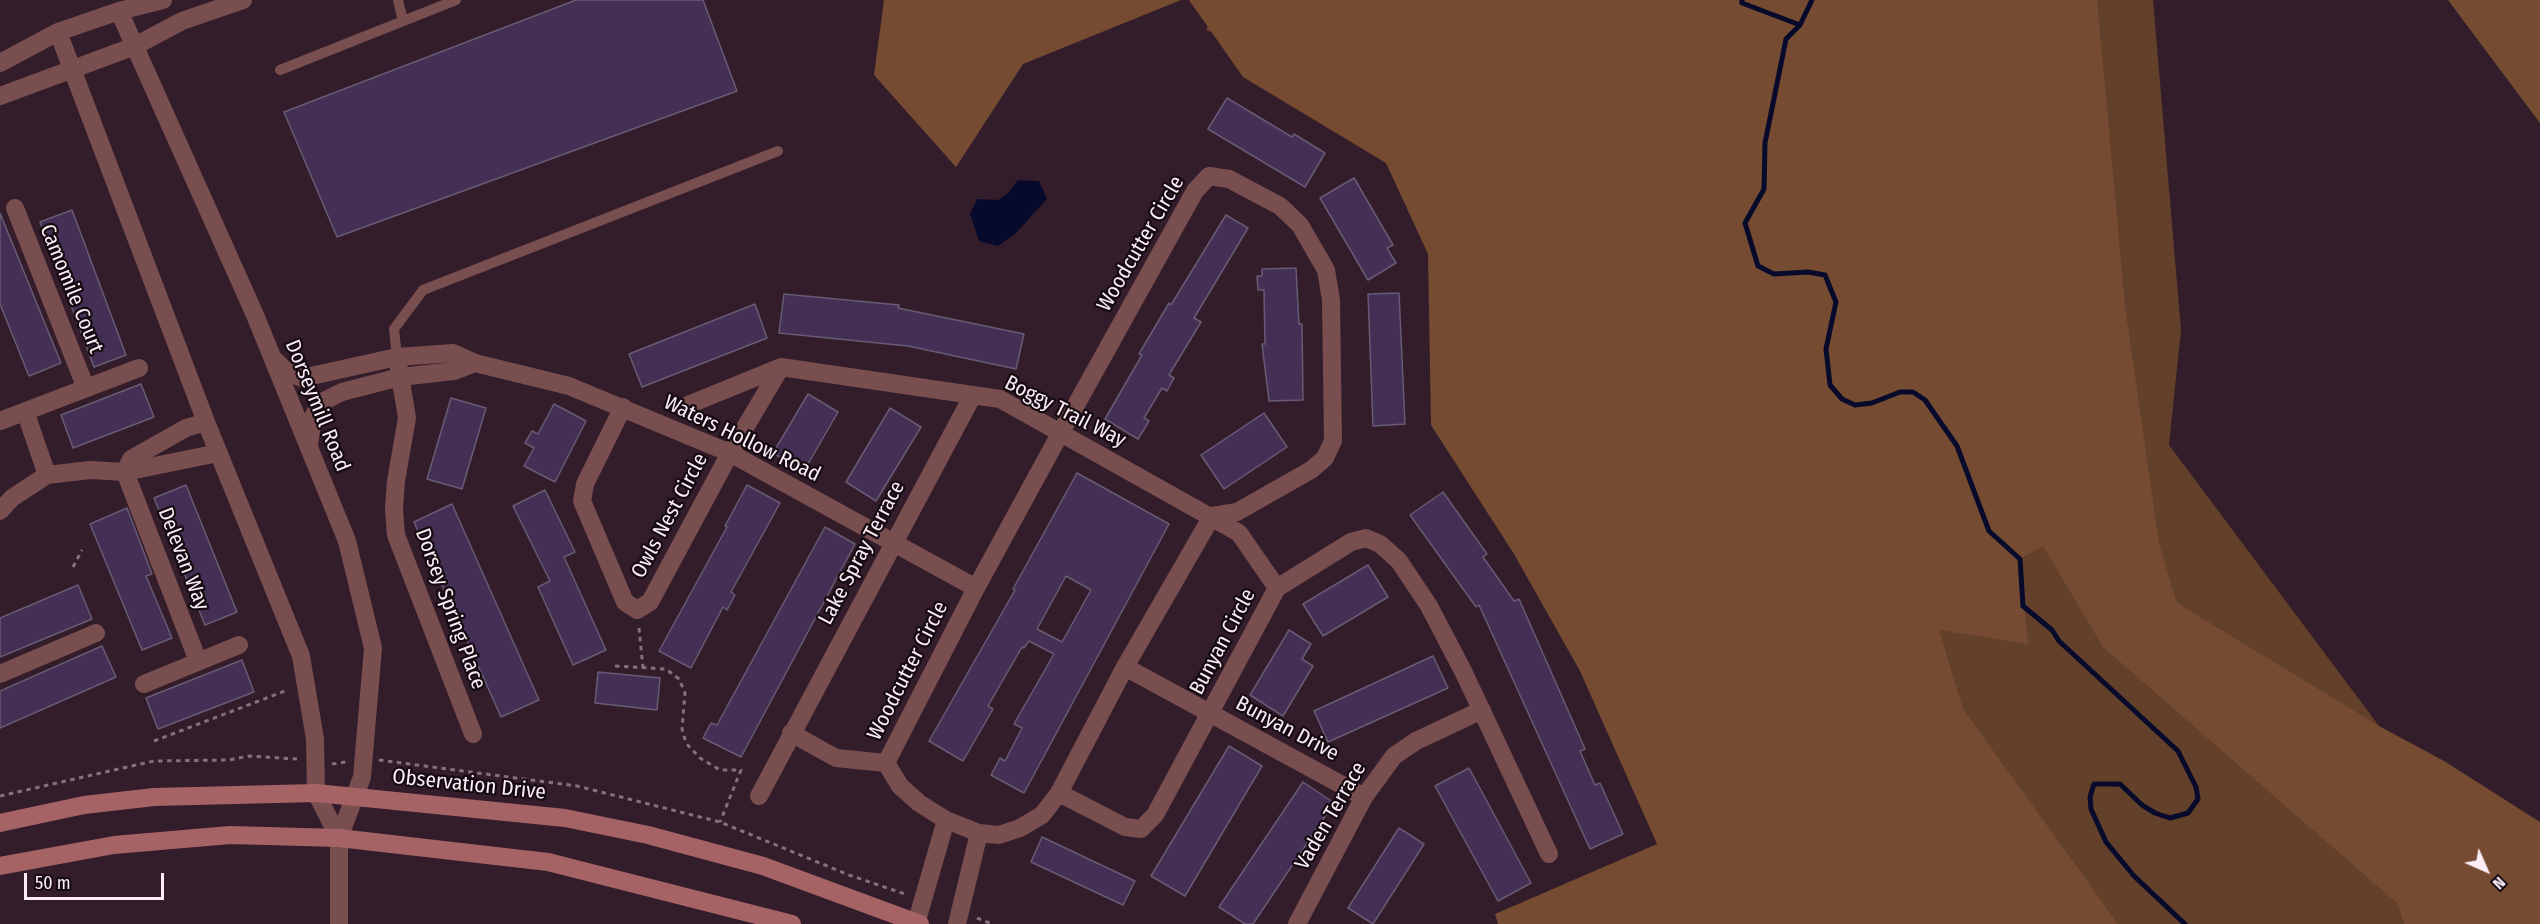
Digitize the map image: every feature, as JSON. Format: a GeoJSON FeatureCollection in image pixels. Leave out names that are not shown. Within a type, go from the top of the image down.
{"type":"FeatureCollection","features":[{"type":"Feature","properties":{"kind":"street"},"geometry":{"type":"LineString","coordinates":[[0,63],[58,32],[119,11],[163,0]]}},
{"type":"Feature","properties":{"kind":"street"},"geometry":{"type":"LineString","coordinates":[[0,96],[135,46],[182,21],[243,0]]}},
{"type":"Feature","properties":{"kind":"street","name":"Dorseymill Road"},"geometry":{"type":"LineString","coordinates":[[119,11],[273,358],[347,541],[373,648],[362,777],[339,838],[339,924]]}},
{"type":"Feature","properties":{"kind":"street","name":"Dorseymill Road"},"geometry":{"type":"LineString","coordinates":[[58,32],[218,453],[301,656],[315,739],[316,793],[339,838]]}},
{"type":"Feature","properties":{"kind":"street","name":"Woodcutter Circle"},"geometry":{"type":"LineString","coordinates":[[1209,176],[1229,179],[1280,206],[1300,225],[1326,270],[1331,300],[1333,441],[1325,458],[1311,470],[1237,512],[1212,516],[1125,667],[1059,793],[1042,815],[1020,828],[999,835],[979,833],[946,820],[919,803],[900,786],[886,763],[976,588],[1061,432],[1203,180],[1209,176]]}},
{"type":"Feature","properties":{"kind":"street","name":"Camomile Court"},"geometry":{"type":"LineString","coordinates":[[15,208],[85,386]]}},
{"type":"Feature","properties":{"kind":"street","name":"Waters Hollow Road"},"geometry":{"type":"LineString","coordinates":[[273,358],[286,371],[302,378],[397,357],[453,353],[475,363],[569,386],[730,453],[976,588]]}},
{"type":"Feature","properties":{"kind":"street","name":"Dorsey Spring Place"},"geometry":{"type":"LineString","coordinates":[[397,357],[407,418],[396,481],[394,509],[396,535],[473,734]]}},
{"type":"Feature","properties":{"kind":"street"},"geometry":{"type":"LineString","coordinates":[[309,447],[313,417],[322,402],[342,392],[400,377],[454,371],[475,363]]}},
{"type":"Feature","properties":{"kind":"street"},"geometry":{"type":"LineString","coordinates":[[688,405],[781,367]]}},
{"type":"Feature","properties":{"kind":"street","name":"Owls Nest Circle"},"geometry":{"type":"LineString","coordinates":[[623,407],[585,484],[582,501],[625,602],[637,610],[650,602],[730,453],[781,367]]}},
{"type":"Feature","properties":{"kind":"street","name":"Boggy Trail Way"},"geometry":{"type":"LineString","coordinates":[[781,367],[1000,399],[1239,533],[1277,588]]}},
{"type":"Feature","properties":{"kind":"street","name":"Camomile Court"},"geometry":{"type":"LineString","coordinates":[[0,421],[85,386],[139,368]]}},
{"type":"Feature","properties":{"kind":"street","name":"Lake Spray Terrace"},"geometry":{"type":"LineString","coordinates":[[759,796],[974,395]]}},
{"type":"Feature","properties":{"kind":"street"},"geometry":{"type":"LineString","coordinates":[[25,411],[47,475]]}},
{"type":"Feature","properties":{"kind":"street"},"geometry":{"type":"LineString","coordinates":[[125,472],[131,459],[186,428],[206,422]]}},
{"type":"Feature","properties":{"kind":"street"},"geometry":{"type":"LineString","coordinates":[[0,511],[12,498],[47,475],[90,470],[125,472],[218,453]]}},
{"type":"Feature","properties":{"kind":"street","name":"Delevan Way"},"geometry":{"type":"LineString","coordinates":[[125,472],[198,661]]}},
{"type":"Feature","properties":{"kind":"street","name":"Bunyan Circle"},"geometry":{"type":"LineString","coordinates":[[1059,793],[1125,827],[1141,829],[1155,815],[1277,588],[1351,542],[1366,538],[1380,543],[1399,561],[1429,606],[1482,710],[1549,854]]}},
{"type":"Feature","properties":{"kind":"street"},"geometry":{"type":"LineString","coordinates":[[0,674],[96,633]]}},
{"type":"Feature","properties":{"kind":"street"},"geometry":{"type":"LineString","coordinates":[[144,684],[238,645]]}},
{"type":"Feature","properties":{"kind":"street","name":"Bunyan Drive"},"geometry":{"type":"LineString","coordinates":[[1125,667],[1364,797]]}},
{"type":"Feature","properties":{"kind":"street","name":"Vaden Terrace"},"geometry":{"type":"LineString","coordinates":[[1297,924],[1364,797],[1394,756],[1416,741],[1482,710]]}},
{"type":"Feature","properties":{"kind":"street"},"geometry":{"type":"LineString","coordinates":[[791,733],[836,758],[886,763]]}},
{"type":"Feature","properties":{"kind":"street","name":"Observation Drive"},"geometry":{"type":"LineString","coordinates":[[0,823],[84,805],[154,797],[316,793],[565,818],[648,835],[763,866],[917,924]]}},
{"type":"Feature","properties":{"kind":"street"},"geometry":{"type":"LineString","coordinates":[[917,924],[946,820]]}},
{"type":"Feature","properties":{"kind":"street"},"geometry":{"type":"LineString","coordinates":[[957,924],[979,833]]}},
{"type":"Feature","properties":{"kind":"street"},"geometry":{"type":"LineString","coordinates":[[0,866],[114,845],[230,835],[339,838],[548,862],[792,924]]}},
{"type":"Feature","properties":{"kind":"lane"},"geometry":{"type":"LineString","coordinates":[[398,0],[403,21]]}},
{"type":"Feature","properties":{"kind":"lane"},"geometry":{"type":"LineString","coordinates":[[280,70],[456,0]]}},
{"type":"Feature","properties":{"kind":"lane"},"geometry":{"type":"LineString","coordinates":[[397,357],[394,329],[423,290],[778,151]]}},
{"type":"Feature","properties":{"kind":"path"},"geometry":{"type":"LineString","coordinates":[[72,567],[82,550]]}},
{"type":"Feature","properties":{"kind":"path"},"geometry":{"type":"LineString","coordinates":[[637,610],[643,668]]}},
{"type":"Feature","properties":{"kind":"path"},"geometry":{"type":"LineString","coordinates":[[615,666],[666,669],[679,679],[685,693],[682,729],[686,743],[700,758],[720,770],[741,770],[720,822]]}},
{"type":"Feature","properties":{"kind":"path"},"geometry":{"type":"LineString","coordinates":[[154,741],[285,691]]}},
{"type":"Feature","properties":{"kind":"path"},"geometry":{"type":"LineString","coordinates":[[0,796],[154,761],[229,760],[249,756],[294,758]]}},
{"type":"Feature","properties":{"kind":"shaded area"},"geometry":{"type":"Polygon","coordinates":[[[884,0],[1181,0],[1023,64],[956,167],[874,75],[884,0]]]}},
{"type":"Feature","properties":{"kind":"shaded area"},"geometry":{"type":"Polygon","coordinates":[[[1189,0],[2097,0],[2126,312],[2159,544],[2177,603],[2379,726],[2444,761],[2540,822],[2540,924],[2404,924],[2398,904],[2103,647],[2043,546],[2020,559],[2028,644],[1939,630],[1963,709],[2118,924],[1498,924],[1495,914],[1657,844],[1580,671],[1514,554],[1431,425],[1428,254],[1386,163],[1243,77],[1189,0]]]}},
{"type":"Feature","properties":{"kind":"shaded area"},"geometry":{"type":"Polygon","coordinates":[[[1222,0],[2153,0],[2181,330],[2169,445],[2379,726],[2405,924],[1774,924],[1442,291],[1408,160],[1246,44],[1206,30],[1222,0]],[[2100,41],[1961,184],[2131,354],[2100,41]]]}},
{"type":"Feature","properties":{"kind":"shaded area"},"geometry":{"type":"Polygon","coordinates":[[[2448,0],[2540,0],[2540,123],[2448,0]]]}},
{"type":"Feature","properties":{"kind":"water"},"geometry":{"type":"Polygon","coordinates":[[[1018,180],[1039,181],[1047,199],[1015,234],[998,246],[979,241],[970,214],[977,199],[998,200],[1008,193],[1018,180]]]}},
{"type":"Feature","properties":{"kind":"building"},"geometry":{"type":"Polygon","coordinates":[[[576,0],[703,0],[737,91],[337,237],[284,112],[576,0]]]}},
{"type":"Feature","properties":{"kind":"building"},"geometry":{"type":"Polygon","coordinates":[[[1227,98],[1292,137],[1294,134],[1325,153],[1305,187],[1208,129],[1227,98]]]}},
{"type":"Feature","properties":{"kind":"building"},"geometry":{"type":"Polygon","coordinates":[[[1354,178],[1393,245],[1387,248],[1396,263],[1368,280],[1320,198],[1354,178]]]}},
{"type":"Feature","properties":{"kind":"building"},"geometry":{"type":"Polygon","coordinates":[[[72,210],[126,355],[94,367],[40,222],[72,210]]]}},
{"type":"Feature","properties":{"kind":"building"},"geometry":{"type":"Polygon","coordinates":[[[0,213],[61,363],[29,376],[0,304],[0,213]]]}},
{"type":"Feature","properties":{"kind":"building"},"geometry":{"type":"Polygon","coordinates":[[[1226,215],[1248,228],[1194,318],[1201,322],[1169,375],[1174,378],[1167,391],[1162,388],[1144,418],[1149,421],[1138,439],[1105,419],[1169,303],[1171,305],[1226,215]]]}},
{"type":"Feature","properties":{"kind":"building"},"geometry":{"type":"Polygon","coordinates":[[[1296,268],[1299,324],[1302,324],[1303,400],[1269,401],[1262,344],[1265,344],[1264,290],[1258,290],[1257,276],[1262,276],[1262,269],[1296,268]]]}},
{"type":"Feature","properties":{"kind":"building"},"geometry":{"type":"Polygon","coordinates":[[[1399,293],[1405,424],[1373,426],[1368,294],[1399,293]]]}},
{"type":"Feature","properties":{"kind":"building"},"geometry":{"type":"Polygon","coordinates":[[[784,294],[899,305],[898,308],[1024,334],[1016,369],[908,346],[779,333],[784,294]]]}},
{"type":"Feature","properties":{"kind":"building"},"geometry":{"type":"Polygon","coordinates":[[[755,304],[767,338],[642,387],[629,354],[755,304]]]}},
{"type":"Feature","properties":{"kind":"building"},"geometry":{"type":"Polygon","coordinates":[[[141,384],[154,417],[73,448],[61,415],[141,384]]]}},
{"type":"Feature","properties":{"kind":"building"},"geometry":{"type":"Polygon","coordinates":[[[808,394],[838,412],[804,471],[773,453],[808,394]]]}},
{"type":"Feature","properties":{"kind":"building"},"geometry":{"type":"Polygon","coordinates":[[[451,398],[486,408],[462,489],[427,479],[451,398]]]}},
{"type":"Feature","properties":{"kind":"building"},"geometry":{"type":"Polygon","coordinates":[[[554,404],[586,421],[555,482],[524,466],[534,448],[525,443],[532,431],[538,434],[554,404]]]}},
{"type":"Feature","properties":{"kind":"building"},"geometry":{"type":"Polygon","coordinates":[[[890,408],[921,427],[876,501],[846,482],[890,408]]]}},
{"type":"Feature","properties":{"kind":"building"},"geometry":{"type":"Polygon","coordinates":[[[1264,413],[1287,447],[1224,489],[1201,455],[1264,413]]]}},
{"type":"Feature","properties":{"kind":"building"},"geometry":{"type":"Polygon","coordinates":[[[1077,473],[1169,524],[1024,793],[991,775],[1000,758],[1005,761],[1022,728],[1014,724],[1054,654],[1029,641],[1024,648],[1022,647],[988,706],[993,709],[963,761],[929,741],[1015,590],[1013,589],[1077,473]],[[1066,576],[1037,629],[1062,642],[1091,590],[1066,576]]]}},
{"type":"Feature","properties":{"kind":"building"},"geometry":{"type":"Polygon","coordinates":[[[186,485],[237,612],[205,625],[154,498],[186,485]]]}},
{"type":"Feature","properties":{"kind":"building"},"geometry":{"type":"Polygon","coordinates":[[[747,485],[780,503],[731,592],[735,595],[727,610],[723,607],[691,668],[659,651],[727,527],[725,526],[747,485]]]}},
{"type":"Feature","properties":{"kind":"building"},"geometry":{"type":"Polygon","coordinates":[[[545,490],[575,552],[564,557],[606,650],[573,665],[538,587],[550,581],[513,506],[545,490]]]}},
{"type":"Feature","properties":{"kind":"building"},"geometry":{"type":"Polygon","coordinates":[[[1443,492],[1487,554],[1483,557],[1514,601],[1519,599],[1585,749],[1580,751],[1595,785],[1600,783],[1623,834],[1590,849],[1479,605],[1476,607],[1410,515],[1443,492]]]}},
{"type":"Feature","properties":{"kind":"building"},"geometry":{"type":"Polygon","coordinates":[[[452,504],[539,700],[501,717],[414,522],[452,504]]]}},
{"type":"Feature","properties":{"kind":"building"},"geometry":{"type":"Polygon","coordinates":[[[127,508],[152,574],[146,576],[172,638],[142,650],[90,524],[127,508]]]}},
{"type":"Feature","properties":{"kind":"building"},"geometry":{"type":"Polygon","coordinates":[[[825,527],[855,544],[741,757],[703,738],[711,723],[717,725],[825,527]]]}},
{"type":"Feature","properties":{"kind":"building"},"geometry":{"type":"Polygon","coordinates":[[[1368,565],[1388,597],[1323,636],[1303,604],[1368,565]]]}},
{"type":"Feature","properties":{"kind":"building"},"geometry":{"type":"Polygon","coordinates":[[[78,585],[92,619],[0,657],[0,618],[78,585]]]}},
{"type":"Feature","properties":{"kind":"building"},"geometry":{"type":"Polygon","coordinates":[[[1289,630],[1311,644],[1302,659],[1313,666],[1283,716],[1250,695],[1289,630]]]}},
{"type":"Feature","properties":{"kind":"building"},"geometry":{"type":"Polygon","coordinates":[[[102,646],[116,677],[0,728],[0,691],[102,646]]]}},
{"type":"Feature","properties":{"kind":"building"},"geometry":{"type":"Polygon","coordinates":[[[1433,656],[1448,688],[1328,742],[1314,711],[1433,656]]]}},
{"type":"Feature","properties":{"kind":"building"},"geometry":{"type":"Polygon","coordinates":[[[242,660],[254,692],[158,729],[146,698],[242,660]]]}},
{"type":"Feature","properties":{"kind":"building"},"geometry":{"type":"Polygon","coordinates":[[[598,672],[660,678],[657,710],[595,703],[598,672]]]}},
{"type":"Feature","properties":{"kind":"building"},"geometry":{"type":"Polygon","coordinates":[[[1229,746],[1262,766],[1185,896],[1151,876],[1229,746]]]}},
{"type":"Feature","properties":{"kind":"building"},"geometry":{"type":"Polygon","coordinates":[[[1469,768],[1531,883],[1498,901],[1435,786],[1469,768]]]}},
{"type":"Feature","properties":{"kind":"building"},"geometry":{"type":"Polygon","coordinates":[[[1303,782],[1334,803],[1253,924],[1245,924],[1219,907],[1303,782]]]}},
{"type":"Feature","properties":{"kind":"building"},"geometry":{"type":"Polygon","coordinates":[[[1399,828],[1424,844],[1373,924],[1348,908],[1399,828]]]}},
{"type":"Feature","properties":{"kind":"building"},"geometry":{"type":"Polygon","coordinates":[[[1042,837],[1135,881],[1123,905],[1031,862],[1042,837]]]}},
{"type":"Feature","properties":{"kind":"waterway"},"geometry":{"type":"LineString","coordinates":[[1742,0],[1742,3],[1800,25]]}},
{"type":"Feature","properties":{"kind":"waterway"},"geometry":{"type":"LineString","coordinates":[[1812,0],[1800,25],[1786,39],[1765,143],[1764,189],[1745,223],[1758,266],[1774,274],[1808,272],[1825,275],[1836,302],[1826,349],[1830,385],[1842,399],[1855,405],[1872,403],[1900,392],[1913,392],[1925,400],[1957,446],[1989,531],[2020,559],[2023,606],[2052,630],[2059,641],[2178,751],[2196,787],[2198,799],[2188,813],[2170,818],[2155,813],[2142,805],[2120,784],[2094,784],[2090,797],[2091,809],[2106,842],[2134,876],[2185,924]]}}]}
